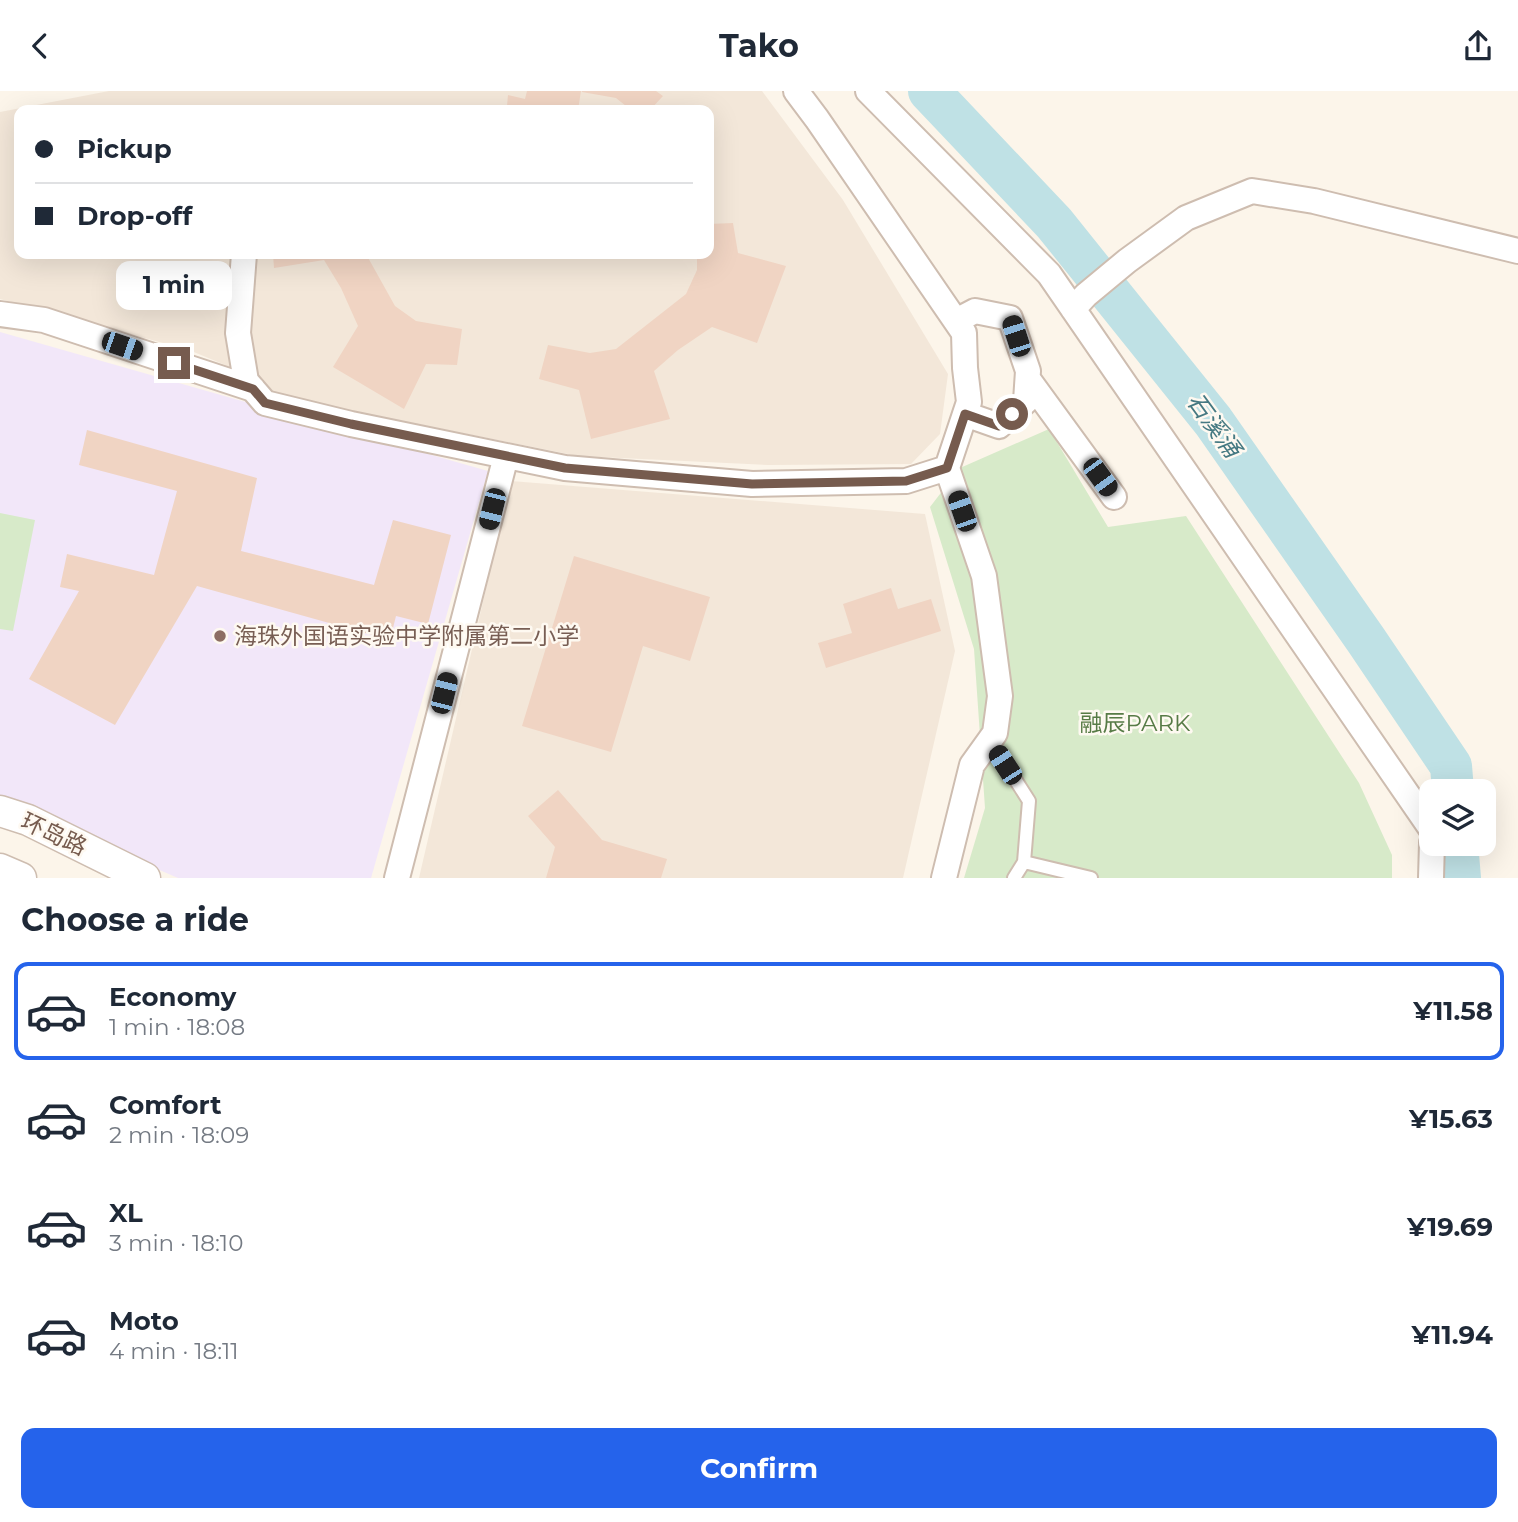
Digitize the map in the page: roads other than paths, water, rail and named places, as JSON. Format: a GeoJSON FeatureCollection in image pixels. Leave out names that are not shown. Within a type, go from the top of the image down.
{"type":"FeatureCollection","features":[{"type":"Feature","properties":{"kind":"street"},"geometry":{"type":"LineString","coordinates":[[796,91],[964,333],[969,402],[947,468],[984,576],[1000,696],[995,733],[972,765],[944,878]]}},
{"type":"Feature","properties":{"kind":"street"},"geometry":{"type":"LineString","coordinates":[[868,91],[1080,302],[1419,810]]}},
{"type":"Feature","properties":{"kind":"street"},"geometry":{"type":"LineString","coordinates":[[1080,302],[1127,261],[1186,218],[1252,191],[1314,201],[1518,251]]}},
{"type":"Feature","properties":{"kind":"street"},"geometry":{"type":"LineString","coordinates":[[244,259],[238,333],[246,381],[265,403],[351,424],[565,468],[752,484],[906,481],[947,468]]}},
{"type":"Feature","properties":{"kind":"street"},"geometry":{"type":"LineString","coordinates":[[956,321],[975,311],[1010,318],[1028,371],[1026,401],[999,426],[965,414]]}},
{"type":"Feature","properties":{"kind":"street"},"geometry":{"type":"LineString","coordinates":[[0,314],[44,320],[253,389]]}},
{"type":"Feature","properties":{"kind":"street"},"geometry":{"type":"LineString","coordinates":[[1028,379],[1114,497]]}},
{"type":"Feature","properties":{"kind":"street"},"geometry":{"type":"LineString","coordinates":[[397,878],[506,456]]}},
{"type":"Feature","properties":{"kind":"street","name":"环岛路"},"geometry":{"type":"LineString","coordinates":[[0,811],[28,820],[145,878]]}},
{"type":"Feature","properties":{"kind":"street"},"geometry":{"type":"LineString","coordinates":[[1432,856],[1432,878]]}},
{"type":"Feature","properties":{"kind":"street"},"geometry":{"type":"LineString","coordinates":[[0,869],[21,878]]}},
{"type":"Feature","properties":{"kind":"lane"},"geometry":{"type":"LineString","coordinates":[[995,733],[994,746],[1029,801],[1024,862],[1014,878]]}},
{"type":"Feature","properties":{"kind":"lane"},"geometry":{"type":"LineString","coordinates":[[1024,862],[1091,878]]}},
{"type":"Feature","properties":{"kind":"waterway","name":"石溪涌"},"geometry":{"type":"LineString","coordinates":[[929,91],[1054,223],[1213,421],[1451,766],[1452,779]]}},
{"type":"Feature","properties":{"kind":"waterway","name":"石溪涌"},"geometry":{"type":"LineString","coordinates":[[1458,856],[1460,878]]}},
{"type":"Feature","properties":{"kind":"place","name":"海珠外国语实验中学附属第二小学"},"geometry":{"type":"Point","coordinates":[220,636]}},
{"type":"Feature","properties":{"kind":"park label","name":"融辰PARK"},"geometry":{"type":"Point","coordinates":[1135,723]}}]}
